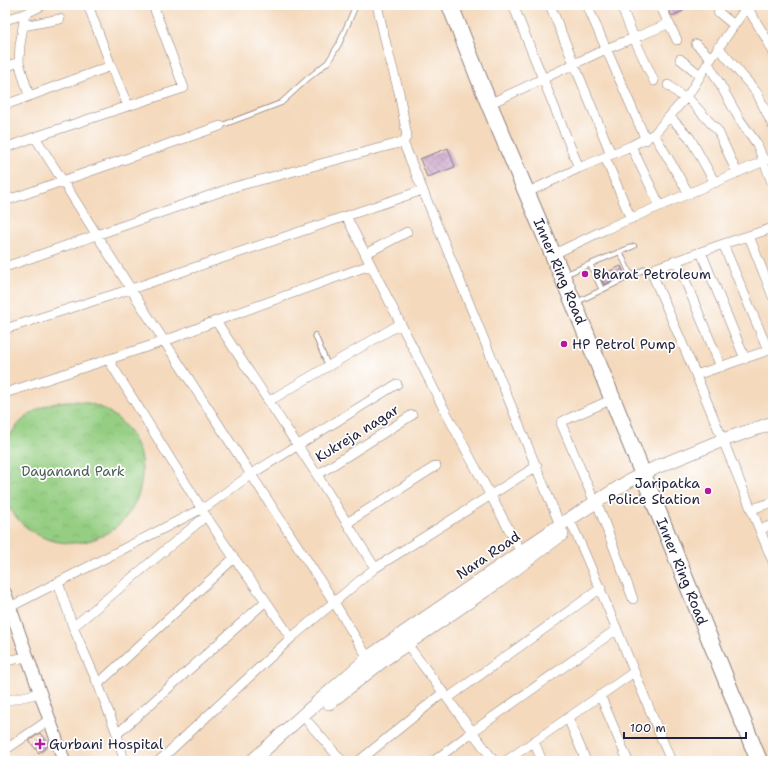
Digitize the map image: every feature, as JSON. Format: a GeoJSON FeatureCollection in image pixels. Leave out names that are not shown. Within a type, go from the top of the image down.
{"type":"FeatureCollection","features":[{"type":"Feature","properties":{"kind":"highway","name":"Inner Ring Road"},"geometry":{"type":"LineString","coordinates":[[451,7],[489,104],[574,304],[697,636],[749,761]]}},
{"type":"Feature","properties":{"kind":"highway","name":"Inner Ring Road"},"geometry":{"type":"LineString","coordinates":[[451,7],[499,151],[520,195],[606,402],[759,761]]}},
{"type":"Feature","properties":{"kind":"main road","name":"Nara Road"},"geometry":{"type":"LineString","coordinates":[[725,444],[773,423]]}},
{"type":"Feature","properties":{"kind":"main road","name":"Nara Road"},"geometry":{"type":"LineString","coordinates":[[264,761],[331,701],[385,659],[499,581],[567,526],[597,505],[617,496],[657,467],[725,444],[773,432]]}},
{"type":"Feature","properties":{"kind":"main road","name":"Nara Road"},"geometry":{"type":"LineString","coordinates":[[252,761],[368,658],[521,552],[567,526]]}},
{"type":"Feature","properties":{"kind":"street"},"geometry":{"type":"LineString","coordinates":[[5,20],[24,14],[43,5]]}},
{"type":"Feature","properties":{"kind":"street"},"geometry":{"type":"LineString","coordinates":[[88,5],[128,106]]}},
{"type":"Feature","properties":{"kind":"street"},"geometry":{"type":"LineString","coordinates":[[5,148],[184,88],[153,5]]}},
{"type":"Feature","properties":{"kind":"street"},"geometry":{"type":"LineString","coordinates":[[5,267],[234,187],[403,142],[408,136],[377,5]]}},
{"type":"Feature","properties":{"kind":"street"},"geometry":{"type":"LineString","coordinates":[[513,5],[579,168]]}},
{"type":"Feature","properties":{"kind":"street"},"geometry":{"type":"LineString","coordinates":[[550,5],[575,64],[631,219]]}},
{"type":"Feature","properties":{"kind":"street"},"geometry":{"type":"LineString","coordinates":[[587,5],[646,140]]}},
{"type":"Feature","properties":{"kind":"street"},"geometry":{"type":"LineString","coordinates":[[621,5],[634,38],[654,81]]}},
{"type":"Feature","properties":{"kind":"street"},"geometry":{"type":"LineString","coordinates":[[660,5],[677,40]]}},
{"type":"Feature","properties":{"kind":"street"},"geometry":{"type":"LineString","coordinates":[[526,193],[579,168],[646,140],[654,134],[686,98],[709,60],[747,6],[766,38],[773,54]]}},
{"type":"Feature","properties":{"kind":"street"},"geometry":{"type":"LineString","coordinates":[[718,12],[734,25]]}},
{"type":"Feature","properties":{"kind":"street"},"geometry":{"type":"LineString","coordinates":[[24,14],[19,62],[28,96]]}},
{"type":"Feature","properties":{"kind":"street"},"geometry":{"type":"LineString","coordinates":[[23,26],[60,19]]}},
{"type":"Feature","properties":{"kind":"street"},"geometry":{"type":"LineString","coordinates":[[489,104],[606,49],[668,24]]}},
{"type":"Feature","properties":{"kind":"street"},"geometry":{"type":"LineString","coordinates":[[696,44],[709,60],[740,120],[757,144],[773,185]]}},
{"type":"Feature","properties":{"kind":"street"},"geometry":{"type":"LineString","coordinates":[[718,47],[757,92],[773,126]]}},
{"type":"Feature","properties":{"kind":"street"},"geometry":{"type":"LineString","coordinates":[[680,59],[700,76]]}},
{"type":"Feature","properties":{"kind":"street"},"geometry":{"type":"LineString","coordinates":[[5,67],[19,62]]}},
{"type":"Feature","properties":{"kind":"street"},"geometry":{"type":"LineString","coordinates":[[5,105],[111,66]]}},
{"type":"Feature","properties":{"kind":"street"},"geometry":{"type":"LineString","coordinates":[[668,85],[686,98],[718,131],[737,173]]}},
{"type":"Feature","properties":{"kind":"street"},"geometry":{"type":"LineString","coordinates":[[670,117],[690,138],[715,183]]}},
{"type":"Feature","properties":{"kind":"street"},"geometry":{"type":"LineString","coordinates":[[5,201],[220,126]]}},
{"type":"Feature","properties":{"kind":"street"},"geometry":{"type":"LineString","coordinates":[[654,134],[689,194]]}},
{"type":"Feature","properties":{"kind":"street"},"geometry":{"type":"LineString","coordinates":[[35,137],[250,475],[334,602],[368,658]]}},
{"type":"Feature","properties":{"kind":"street"},"geometry":{"type":"LineString","coordinates":[[403,142],[537,466],[567,526],[601,588],[671,761]]}},
{"type":"Feature","properties":{"kind":"street"},"geometry":{"type":"LineString","coordinates":[[631,146],[660,206]]}},
{"type":"Feature","properties":{"kind":"street"},"geometry":{"type":"LineString","coordinates":[[552,255],[604,230],[764,161],[773,159]]}},
{"type":"Feature","properties":{"kind":"street"},"geometry":{"type":"LineString","coordinates":[[5,329],[131,289],[423,190]]}},
{"type":"Feature","properties":{"kind":"street"},"geometry":{"type":"LineString","coordinates":[[346,216],[400,324],[521,552]]}},
{"type":"Feature","properties":{"kind":"street"},"geometry":{"type":"LineString","coordinates":[[772,558],[653,276],[653,272],[656,268],[724,244],[773,229]]}},
{"type":"Feature","properties":{"kind":"street"},"geometry":{"type":"LineString","coordinates":[[365,254],[407,232]]}},
{"type":"Feature","properties":{"kind":"street"},"geometry":{"type":"LineString","coordinates":[[749,236],[773,297]]}},
{"type":"Feature","properties":{"kind":"street"},"geometry":{"type":"LineString","coordinates":[[696,375],[770,350],[724,244]]}},
{"type":"Feature","properties":{"kind":"street"},"geometry":{"type":"LineString","coordinates":[[701,252],[746,359]]}},
{"type":"Feature","properties":{"kind":"street"},"geometry":{"type":"LineString","coordinates":[[677,261],[721,367]]}},
{"type":"Feature","properties":{"kind":"street"},"geometry":{"type":"LineString","coordinates":[[5,392],[165,341],[370,265]]}},
{"type":"Feature","properties":{"kind":"street"},"geometry":{"type":"LineString","coordinates":[[216,321],[317,474],[375,568]]}},
{"type":"Feature","properties":{"kind":"street"},"geometry":{"type":"LineString","coordinates":[[268,401],[400,324]]}},
{"type":"Feature","properties":{"kind":"street"},"geometry":{"type":"LineString","coordinates":[[108,359],[234,558],[291,638]]}},
{"type":"Feature","properties":{"kind":"street"},"geometry":{"type":"LineString","coordinates":[[73,627],[204,512],[250,475],[397,384]]}},
{"type":"Feature","properties":{"kind":"street"},"geometry":{"type":"LineString","coordinates":[[606,402],[561,423],[597,505],[633,599]]}},
{"type":"Feature","properties":{"kind":"street","name":"Kukreja nagar"},"geometry":{"type":"LineString","coordinates":[[317,474],[412,415]]}},
{"type":"Feature","properties":{"kind":"street"},"geometry":{"type":"LineString","coordinates":[[347,523],[436,466]]}},
{"type":"Feature","properties":{"kind":"street"},"geometry":{"type":"LineString","coordinates":[[159,761],[291,638],[375,568],[537,466]]}},
{"type":"Feature","properties":{"kind":"street"},"geometry":{"type":"LineString","coordinates":[[752,509],[773,502]]}},
{"type":"Feature","properties":{"kind":"street"},"geometry":{"type":"LineString","coordinates":[[7,607],[204,512]]}},
{"type":"Feature","properties":{"kind":"street"},"geometry":{"type":"LineString","coordinates":[[760,529],[773,525]]}},
{"type":"Feature","properties":{"kind":"street"},"geometry":{"type":"LineString","coordinates":[[98,684],[234,558]]}},
{"type":"Feature","properties":{"kind":"street"},"geometry":{"type":"LineString","coordinates":[[58,582],[73,627],[98,684],[117,734],[124,761]]}},
{"type":"Feature","properties":{"kind":"street"},"geometry":{"type":"LineString","coordinates":[[359,761],[446,695],[601,588]]}},
{"type":"Feature","properties":{"kind":"street"},"geometry":{"type":"LineString","coordinates":[[5,593],[7,607],[28,658],[64,761]]}},
{"type":"Feature","properties":{"kind":"street"},"geometry":{"type":"LineString","coordinates":[[117,734],[266,601]]}},
{"type":"Feature","properties":{"kind":"street"},"geometry":{"type":"LineString","coordinates":[[434,761],[472,732],[617,629]]}},
{"type":"Feature","properties":{"kind":"street"},"geometry":{"type":"LineString","coordinates":[[407,644],[494,761]]}},
{"type":"Feature","properties":{"kind":"street"},"geometry":{"type":"LineString","coordinates":[[5,661],[28,658]]}},
{"type":"Feature","properties":{"kind":"street"},"geometry":{"type":"LineString","coordinates":[[506,761],[634,672]]}},
{"type":"Feature","properties":{"kind":"street"},"geometry":{"type":"LineString","coordinates":[[5,701],[40,693]]}},
{"type":"Feature","properties":{"kind":"street"},"geometry":{"type":"LineString","coordinates":[[600,695],[628,761]]}},
{"type":"Feature","properties":{"kind":"street"},"geometry":{"type":"LineString","coordinates":[[568,718],[586,761]]}},
{"type":"Feature","properties":{"kind":"street"},"geometry":{"type":"LineString","coordinates":[[5,750],[49,720]]}},
{"type":"Feature","properties":{"kind":"street"},"geometry":{"type":"LineString","coordinates":[[308,722],[342,761]]}},
{"type":"Feature","properties":{"kind":"street"},"geometry":{"type":"LineString","coordinates":[[534,742],[542,761]]}},
{"type":"Feature","properties":{"kind":"lane"},"geometry":{"type":"LineString","coordinates":[[220,126],[281,102],[328,62],[339,44],[356,5]]}},
{"type":"Feature","properties":{"kind":"lane"},"geometry":{"type":"LineString","coordinates":[[561,276],[634,246]]}},
{"type":"Feature","properties":{"kind":"lane"},"geometry":{"type":"LineString","coordinates":[[620,252],[631,276]]}},
{"type":"Feature","properties":{"kind":"lane"},"geometry":{"type":"LineString","coordinates":[[590,264],[602,290]]}},
{"type":"Feature","properties":{"kind":"lane"},"geometry":{"type":"LineString","coordinates":[[574,304],[645,269]]}},
{"type":"Feature","properties":{"kind":"lane"},"geometry":{"type":"LineString","coordinates":[[315,335],[328,366]]}},
{"type":"Feature","properties":{"kind":"green space","name":"Dayanand Park"},"geometry":{"type":"Polygon","coordinates":[[[64,401],[78,401],[105,409],[126,427],[137,445],[141,458],[141,486],[134,506],[116,527],[105,535],[92,540],[78,543],[64,543],[37,535],[16,517],[8,506],[3,493],[0,479],[0,465],[8,438],[26,417],[37,409],[50,404],[64,401]]]}},
{"type":"Feature","properties":{"kind":"building"},"geometry":{"type":"Polygon","coordinates":[[[667,5],[680,5],[683,11],[672,16],[667,5]]]}},
{"type":"Feature","properties":{"kind":"building"},"geometry":{"type":"Polygon","coordinates":[[[448,148],[455,167],[427,177],[420,159],[448,148]]]}},
{"type":"Feature","properties":{"kind":"building"},"geometry":{"type":"Polygon","coordinates":[[[621,266],[624,275],[604,285],[600,275],[621,266]]]}},
{"type":"Feature","properties":{"kind":"building"},"geometry":{"type":"Polygon","coordinates":[[[40,733],[49,745],[39,753],[29,741],[40,733]]]}},
{"type":"Feature","properties":{"kind":"place","name":"Bharat Petroleum"},"geometry":{"type":"Point","coordinates":[585,274]}},
{"type":"Feature","properties":{"kind":"place","name":"HP Petrol Pump"},"geometry":{"type":"Point","coordinates":[564,344]}},
{"type":"Feature","properties":{"kind":"place","name":"Jaripatka Police Station"},"geometry":{"type":"Point","coordinates":[708,491]}},
{"type":"Feature","properties":{"kind":"place","name":"Gurbani Hospital"},"geometry":{"type":"Point","coordinates":[40,744]}}]}
